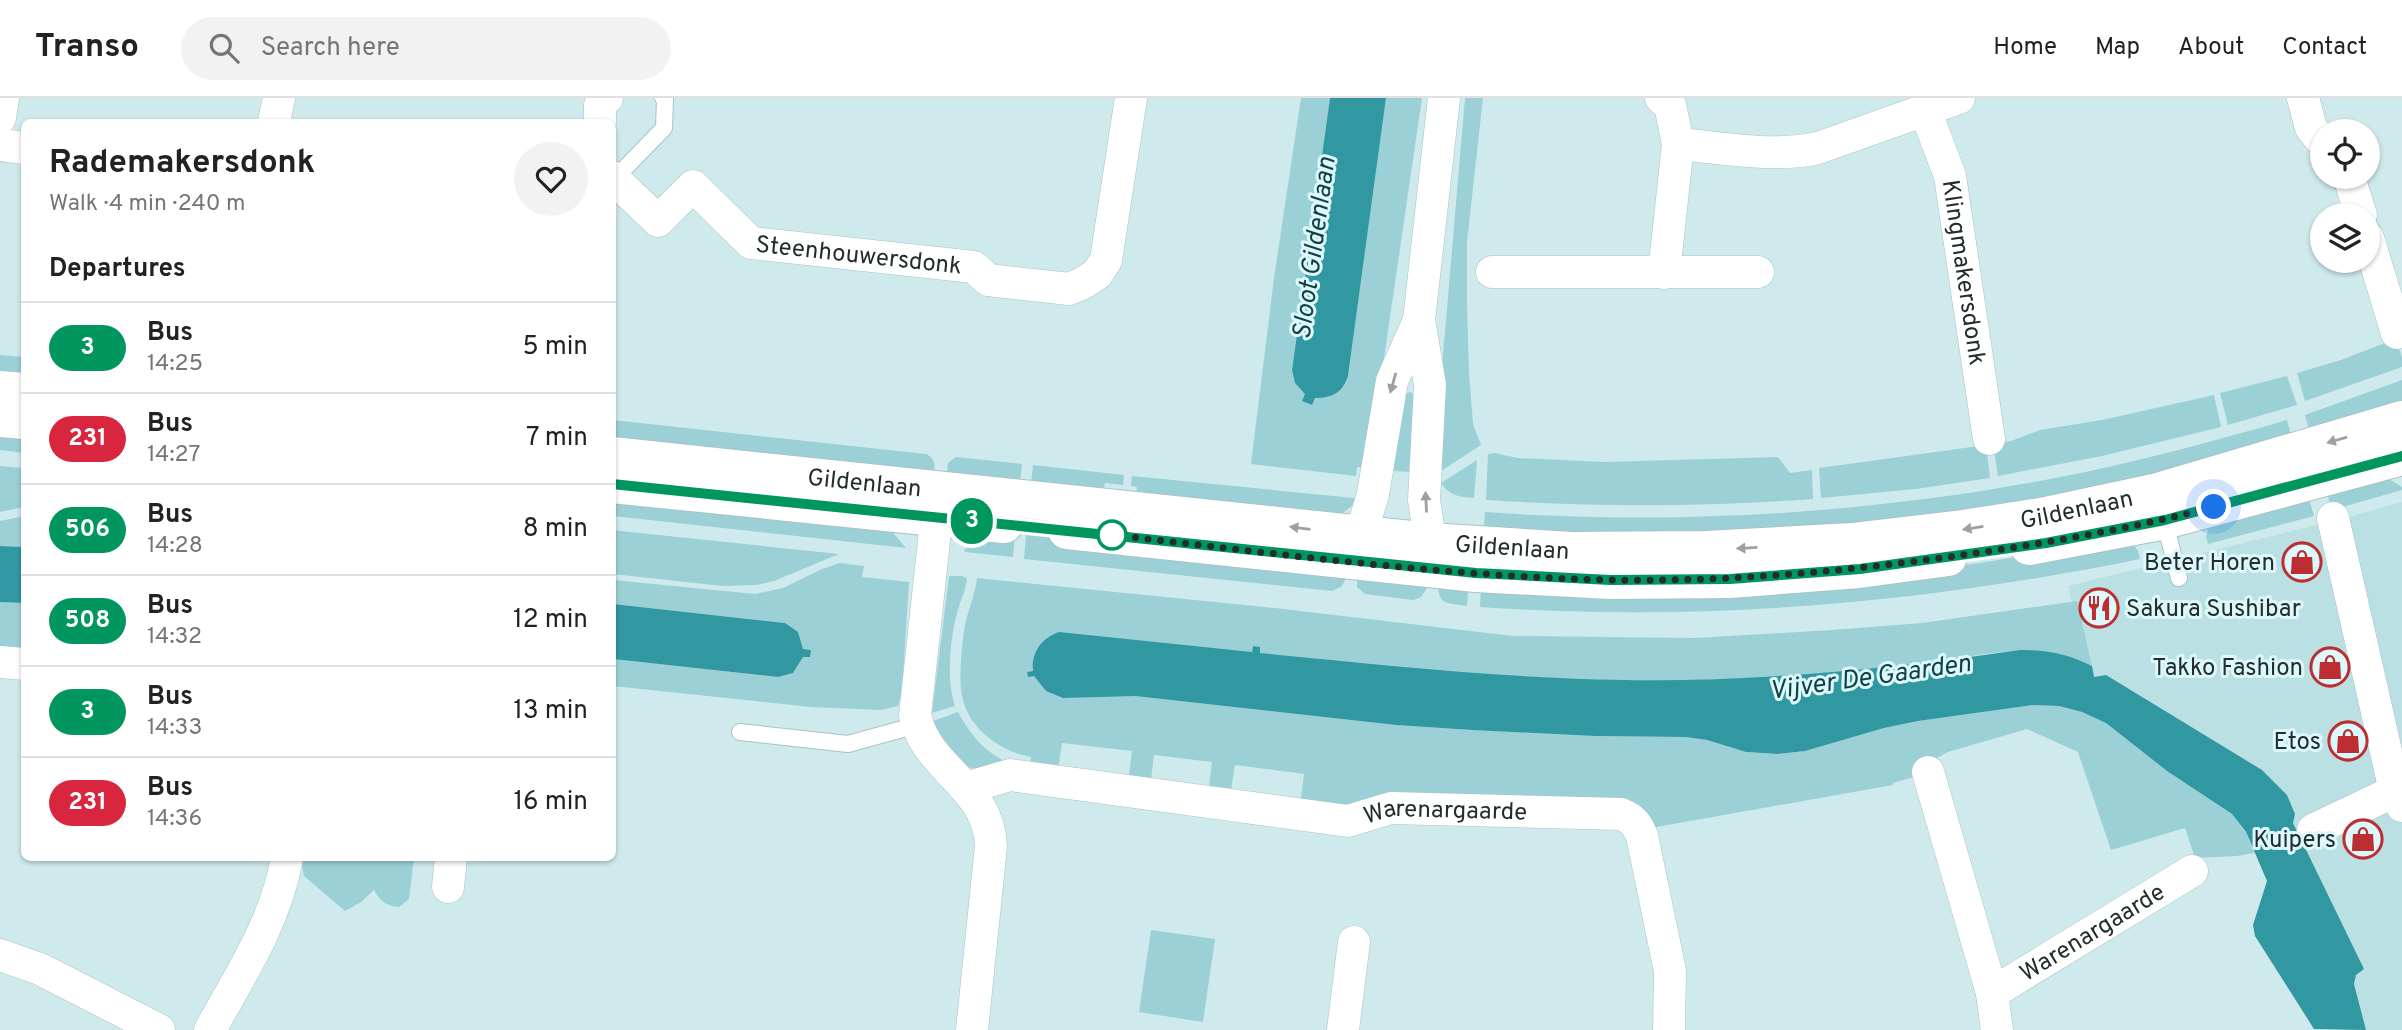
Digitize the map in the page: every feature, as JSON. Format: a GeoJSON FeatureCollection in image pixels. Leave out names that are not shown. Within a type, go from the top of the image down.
{"type":"FeatureCollection","features":[{"type":"Feature","properties":{"kind":"street"},"geometry":{"type":"LineString","coordinates":[[0,118],[3,98]]}},
{"type":"Feature","properties":{"kind":"street"},"geometry":{"type":"LineString","coordinates":[[275,119],[279,98]]}},
{"type":"Feature","properties":{"kind":"street"},"geometry":{"type":"LineString","coordinates":[[600,119],[600,105],[607,98]]}},
{"type":"Feature","properties":{"kind":"street","name":"Steenhouwersdonk"},"geometry":{"type":"LineString","coordinates":[[619,172],[658,221],[693,186],[751,243],[974,267],[988,280],[1069,289],[1083,284],[1097,274],[1106,260],[1131,98]]}},
{"type":"Feature","properties":{"kind":"street"},"geometry":{"type":"LineString","coordinates":[[1432,556],[1424,500],[1430,385],[1419,320],[1444,98]]}},
{"type":"Feature","properties":{"kind":"street"},"geometry":{"type":"LineString","coordinates":[[1661,98],[1670,106],[1678,144],[1664,273]]}},
{"type":"Feature","properties":{"kind":"street"},"geometry":{"type":"LineString","coordinates":[[1678,144],[1774,153],[1797,152],[1818,148],[1959,98]]}},
{"type":"Feature","properties":{"kind":"street"},"geometry":{"type":"LineString","coordinates":[[2303,98],[2310,124]]}},
{"type":"Feature","properties":{"kind":"street","name":"Klingmakersdonk"},"geometry":{"type":"LineString","coordinates":[[1925,110],[1950,176],[1989,439]]}},
{"type":"Feature","properties":{"kind":"street"},"geometry":{"type":"LineString","coordinates":[[0,145],[21,148]]}},
{"type":"Feature","properties":{"kind":"street"},"geometry":{"type":"LineString","coordinates":[[1492,272],[1758,272]]}},
{"type":"Feature","properties":{"kind":"street"},"geometry":{"type":"LineString","coordinates":[[2379,273],[2397,333]]}},
{"type":"Feature","properties":{"kind":"street"},"geometry":{"type":"LineString","coordinates":[[1357,548],[1373,494],[1392,381],[1419,320]]}},
{"type":"Feature","properties":{"kind":"street"},"geometry":{"type":"LineString","coordinates":[[0,390],[21,392]]}},
{"type":"Feature","properties":{"kind":"street"},"geometry":{"type":"LineString","coordinates":[[0,418],[21,420]]}},
{"type":"Feature","properties":{"kind":"street","name":"Gildenlaan"},"geometry":{"type":"LineString","coordinates":[[616,457],[938,504],[1432,556],[1528,577],[1610,580],[1730,579],[1873,567],[2046,543],[2161,506],[2402,420]]}},
{"type":"Feature","properties":{"kind":"street","name":"Gildenlaan"},"geometry":{"type":"LineString","coordinates":[[2161,506],[2402,456]]}},
{"type":"Feature","properties":{"kind":"street","name":"Gildenlaan"},"geometry":{"type":"LineString","coordinates":[[616,484],[938,504]]}},
{"type":"Feature","properties":{"kind":"street"},"geometry":{"type":"LineString","coordinates":[[938,504],[916,705],[917,725],[933,753],[966,788],[982,810],[990,831],[972,1030]]}},
{"type":"Feature","properties":{"kind":"street"},"geometry":{"type":"LineString","coordinates":[[2313,830],[2398,799],[2333,518]]}},
{"type":"Feature","properties":{"kind":"street"},"geometry":{"type":"LineString","coordinates":[[0,662],[21,664]]}},
{"type":"Feature","properties":{"kind":"street","name":"Warenargaarde"},"geometry":{"type":"LineString","coordinates":[[1928,772],[1992,993],[1997,1030]]}},
{"type":"Feature","properties":{"kind":"street","name":"Warenargaarde"},"geometry":{"type":"LineString","coordinates":[[966,788],[1010,775],[1348,821],[1391,808],[1621,814],[1638,825],[1642,836],[1670,971],[1670,1030]]}},
{"type":"Feature","properties":{"kind":"street"},"geometry":{"type":"LineString","coordinates":[[210,1030],[270,921],[278,900],[286,861]]}},
{"type":"Feature","properties":{"kind":"street","name":"Warenargaarde"},"geometry":{"type":"LineString","coordinates":[[1992,993],[2192,872]]}},
{"type":"Feature","properties":{"kind":"street"},"geometry":{"type":"LineString","coordinates":[[1343,1030],[1354,942]]}},
{"type":"Feature","properties":{"kind":"street"},"geometry":{"type":"LineString","coordinates":[[0,955],[40,969],[159,1030]]}},
{"type":"Feature","properties":{"kind":"lane","name":"Steenhouwersdonk"},"geometry":{"type":"LineString","coordinates":[[619,172],[664,128],[663,98]]}},
{"type":"Feature","properties":{"kind":"lane"},"geometry":{"type":"LineString","coordinates":[[2161,506],[2179,578]]}},
{"type":"Feature","properties":{"kind":"lane"},"geometry":{"type":"LineString","coordinates":[[740,733],[848,744],[917,725]]}},
{"type":"Feature","properties":{"kind":"shaded area"},"geometry":{"type":"Polygon","coordinates":[[[1301,98],[1330,98],[1292,370],[1301,389],[1317,397],[1335,393],[1343,386],[1348,376],[1386,98],[1422,98],[1368,468],[1357,467],[1356,476],[1251,464],[1274,278],[1301,98]]]}},
{"type":"Feature","properties":{"kind":"shaded area"},"geometry":{"type":"Polygon","coordinates":[[[1465,98],[1483,98],[1467,242],[1469,372],[1473,424],[1481,445],[1438,473],[1442,367],[1465,98]]]}},
{"type":"Feature","properties":{"kind":"shaded area"},"geometry":{"type":"Polygon","coordinates":[[[2395,339],[2402,357],[2402,367],[2305,401],[2297,373],[2341,360],[2395,339]]]}},
{"type":"Feature","properties":{"kind":"shaded area"},"geometry":{"type":"Polygon","coordinates":[[[0,355],[21,357],[21,386],[0,383],[0,355]]]}},
{"type":"Feature","properties":{"kind":"shaded area"},"geometry":{"type":"Polygon","coordinates":[[[2287,376],[2297,405],[2228,425],[2220,393],[2287,376]]]}},
{"type":"Feature","properties":{"kind":"shaded area"},"geometry":{"type":"Polygon","coordinates":[[[2402,380],[2402,411],[2312,440],[2305,415],[2402,380]]]}},
{"type":"Feature","properties":{"kind":"shaded area"},"geometry":{"type":"Polygon","coordinates":[[[1410,392],[1415,395],[1411,472],[1393,471],[1391,469],[1405,394],[1410,392]]]}},
{"type":"Feature","properties":{"kind":"shaded area"},"geometry":{"type":"Polygon","coordinates":[[[2214,395],[2221,427],[2102,456],[1998,476],[1993,444],[2011,441],[2040,430],[2102,420],[2214,395]]]}},
{"type":"Feature","properties":{"kind":"shaded area"},"geometry":{"type":"Polygon","coordinates":[[[616,420],[926,454],[934,462],[933,483],[616,448],[616,420]]]}},
{"type":"Feature","properties":{"kind":"shaded area"},"geometry":{"type":"Polygon","coordinates":[[[2287,420],[2294,446],[1915,528],[1483,539],[1485,512],[1560,516],[1710,516],[1859,507],[2008,487],[2081,473],[2287,420]]]}},
{"type":"Feature","properties":{"kind":"shaded area"},"geometry":{"type":"Polygon","coordinates":[[[0,427],[21,430],[21,453],[0,450],[0,427]]]}},
{"type":"Feature","properties":{"kind":"shaded area"},"geometry":{"type":"Polygon","coordinates":[[[1986,445],[1990,478],[1916,489],[1821,498],[1819,468],[1986,445]]]}},
{"type":"Feature","properties":{"kind":"shaded area"},"geometry":{"type":"Polygon","coordinates":[[[1488,454],[1517,458],[1605,462],[1778,457],[1790,473],[1812,470],[1813,499],[1649,505],[1486,500],[1488,454]]]}},
{"type":"Feature","properties":{"kind":"shaded area"},"geometry":{"type":"Polygon","coordinates":[[[956,457],[1022,464],[1019,492],[946,484],[948,463],[956,457]]]}},
{"type":"Feature","properties":{"kind":"shaded area"},"geometry":{"type":"Polygon","coordinates":[[[1477,460],[1474,498],[1456,495],[1441,483],[1477,460]]]}},
{"type":"Feature","properties":{"kind":"shaded area"},"geometry":{"type":"Polygon","coordinates":[[[1033,465],[1124,475],[1123,485],[1105,483],[1103,492],[1030,493],[1033,465]]]}},
{"type":"Feature","properties":{"kind":"shaded area"},"geometry":{"type":"Polygon","coordinates":[[[0,466],[21,468],[21,508],[0,512],[0,466]]]}},
{"type":"Feature","properties":{"kind":"shaded area"},"geometry":{"type":"Polygon","coordinates":[[[2381,474],[2402,487],[2402,490],[2332,510],[2325,487],[2381,474]]]}},
{"type":"Feature","properties":{"kind":"shaded area"},"geometry":{"type":"Polygon","coordinates":[[[1132,476],[1354,498],[1357,502],[1336,518],[1135,504],[1137,487],[1131,486],[1132,476]]]}},
{"type":"Feature","properties":{"kind":"shaded area"},"geometry":{"type":"Polygon","coordinates":[[[616,490],[889,528],[906,548],[616,516],[616,490]]]}},
{"type":"Feature","properties":{"kind":"shaded area"},"geometry":{"type":"Polygon","coordinates":[[[2307,492],[2314,516],[2208,544],[2206,537],[2211,520],[2307,492]]]}},
{"type":"Feature","properties":{"kind":"shaded area"},"geometry":{"type":"Polygon","coordinates":[[[2402,502],[2402,1030],[2348,1030],[2266,805],[2090,684],[2068,586],[2402,502]]]}},
{"type":"Feature","properties":{"kind":"shaded area"},"geometry":{"type":"Polygon","coordinates":[[[21,517],[21,547],[0,546],[0,521],[21,517]]]}},
{"type":"Feature","properties":{"kind":"shaded area"},"geometry":{"type":"Polygon","coordinates":[[[616,530],[839,554],[774,581],[756,585],[722,586],[616,574],[616,530]]]}},
{"type":"Feature","properties":{"kind":"shaded area"},"geometry":{"type":"Polygon","coordinates":[[[1015,534],[1013,557],[964,550],[981,538],[1015,534]]]}},
{"type":"Feature","properties":{"kind":"shaded area"},"geometry":{"type":"Polygon","coordinates":[[[1026,535],[1347,569],[1346,579],[1341,587],[1332,591],[1024,559],[1026,535]]]}},
{"type":"Feature","properties":{"kind":"shaded area"},"geometry":{"type":"Polygon","coordinates":[[[2129,538],[2140,559],[2058,575],[1893,598],[1811,606],[1646,612],[1480,607],[1481,582],[1869,576],[1980,563],[2129,538]]]}},
{"type":"Feature","properties":{"kind":"shaded area"},"geometry":{"type":"Polygon","coordinates":[[[840,563],[864,566],[862,577],[909,582],[902,693],[898,706],[881,710],[811,707],[616,686],[616,659],[778,677],[793,673],[803,656],[811,650],[803,649],[785,623],[616,604],[616,580],[755,594],[783,588],[840,563]]]}},
{"type":"Feature","properties":{"kind":"shaded area"},"geometry":{"type":"Polygon","coordinates":[[[1357,570],[1427,577],[1427,588],[1421,597],[1414,600],[1365,594],[1357,587],[1357,570]]]}},
{"type":"Feature","properties":{"kind":"shaded area"},"geometry":{"type":"Polygon","coordinates":[[[949,576],[967,578],[951,645],[950,671],[955,706],[932,713],[949,576]]]}},
{"type":"Feature","properties":{"kind":"shaded area"},"geometry":{"type":"Polygon","coordinates":[[[977,578],[1275,608],[1513,636],[1695,638],[1832,630],[1922,623],[2077,601],[2092,666],[2071,657],[2027,651],[1806,675],[1696,680],[1586,679],[1394,667],[1259,653],[1259,647],[1253,646],[1252,652],[1053,635],[1037,650],[1033,671],[1027,673],[1028,677],[1034,675],[1082,696],[1135,696],[1396,725],[1595,736],[1686,737],[1707,740],[1746,752],[1778,754],[1805,751],[1918,721],[2033,705],[2059,706],[2082,712],[2106,723],[2167,771],[2232,814],[2246,833],[2254,853],[2195,858],[2185,828],[2111,850],[2078,752],[2027,729],[1948,752],[1916,769],[1918,776],[1893,785],[1651,828],[1347,813],[1300,806],[1304,774],[1235,765],[1230,797],[1208,794],[1212,762],[1154,755],[1151,780],[1128,783],[1132,751],[1062,743],[1058,770],[1030,767],[1031,757],[1007,749],[985,735],[969,715],[964,703],[960,683],[962,645],[977,578]]]}},
{"type":"Feature","properties":{"kind":"shaded area"},"geometry":{"type":"Polygon","coordinates":[[[1439,578],[1469,580],[1467,606],[1443,601],[1439,593],[1439,578]]]}},
{"type":"Feature","properties":{"kind":"shaded area"},"geometry":{"type":"Polygon","coordinates":[[[0,602],[21,603],[21,653],[0,651],[0,602]]]}},
{"type":"Feature","properties":{"kind":"shaded area"},"geometry":{"type":"Polygon","coordinates":[[[958,712],[980,743],[994,755],[1012,764],[974,768],[952,758],[942,744],[933,721],[958,712]]]}},
{"type":"Feature","properties":{"kind":"shaded area"},"geometry":{"type":"Polygon","coordinates":[[[303,861],[414,861],[409,899],[399,907],[390,905],[381,900],[374,890],[345,911],[304,876],[303,861]]]}},
{"type":"Feature","properties":{"kind":"shaded area"},"geometry":{"type":"Polygon","coordinates":[[[1151,930],[1215,939],[1203,1022],[1139,1012],[1151,930]]]}},
{"type":"Feature","properties":{"kind":"water","name":"Sloot Gildenlaan"},"geometry":{"type":"Polygon","coordinates":[[[1330,98],[1386,98],[1348,376],[1340,390],[1331,396],[1315,398],[1312,405],[1302,401],[1305,394],[1295,383],[1292,370],[1330,98]]]}},
{"type":"Feature","properties":{"kind":"water"},"geometry":{"type":"Polygon","coordinates":[[[0,546],[21,547],[21,603],[0,602],[0,546]]]}},
{"type":"Feature","properties":{"kind":"water"},"geometry":{"type":"Polygon","coordinates":[[[616,604],[785,623],[798,632],[803,649],[811,650],[810,657],[803,657],[793,673],[778,677],[616,659],[616,604]]]}},
{"type":"Feature","properties":{"kind":"water","name":"Vijver De Gaarden"},"geometry":{"type":"Polygon","coordinates":[[[1059,632],[1252,652],[1253,646],[1260,647],[1260,653],[1442,670],[1624,680],[1724,679],[1823,673],[2020,650],[2066,656],[2092,666],[2094,677],[2106,675],[2262,770],[2287,795],[2295,814],[2293,823],[2364,969],[2356,975],[2354,984],[2366,1030],[2314,1029],[2255,936],[2253,925],[2267,881],[2246,832],[2232,814],[2167,771],[2106,723],[2082,712],[2059,706],[2033,705],[1918,721],[1805,751],[1778,754],[1746,752],[1707,740],[1686,737],[1595,736],[1396,725],[1135,696],[1063,698],[1046,691],[1034,676],[1028,677],[1027,672],[1033,671],[1034,658],[1039,647],[1047,638],[1059,632]]]}},
{"type":"Feature","properties":{"kind":"bus line","name":"3"},"geometry":{"type":"LineString","coordinates":[[616,484],[1476,573],[1610,580],[1730,579],[1860,569],[2046,543],[2165,520],[2402,456]]}},
{"type":"Feature","properties":{"kind":"place","name":"Beter Horen"},"geometry":{"type":"Point","coordinates":[2302,562]}},
{"type":"Feature","properties":{"kind":"place","name":"Sakura Sushibar"},"geometry":{"type":"Point","coordinates":[2099,608]}},
{"type":"Feature","properties":{"kind":"place","name":"Takko Fashion"},"geometry":{"type":"Point","coordinates":[2330,667]}},
{"type":"Feature","properties":{"kind":"place","name":"Etos"},"geometry":{"type":"Point","coordinates":[2348,741]}},
{"type":"Feature","properties":{"kind":"place","name":"Kuipers"},"geometry":{"type":"Point","coordinates":[2363,839]}},
{"type":"Feature","properties":{"kind":"route"},"geometry":{"type":"LineString","coordinates":[[1112,535],[1105,534],[1528,577],[1610,580],[1730,579],[1860,569],[2046,543],[2165,520],[2214,507]]}}]}
